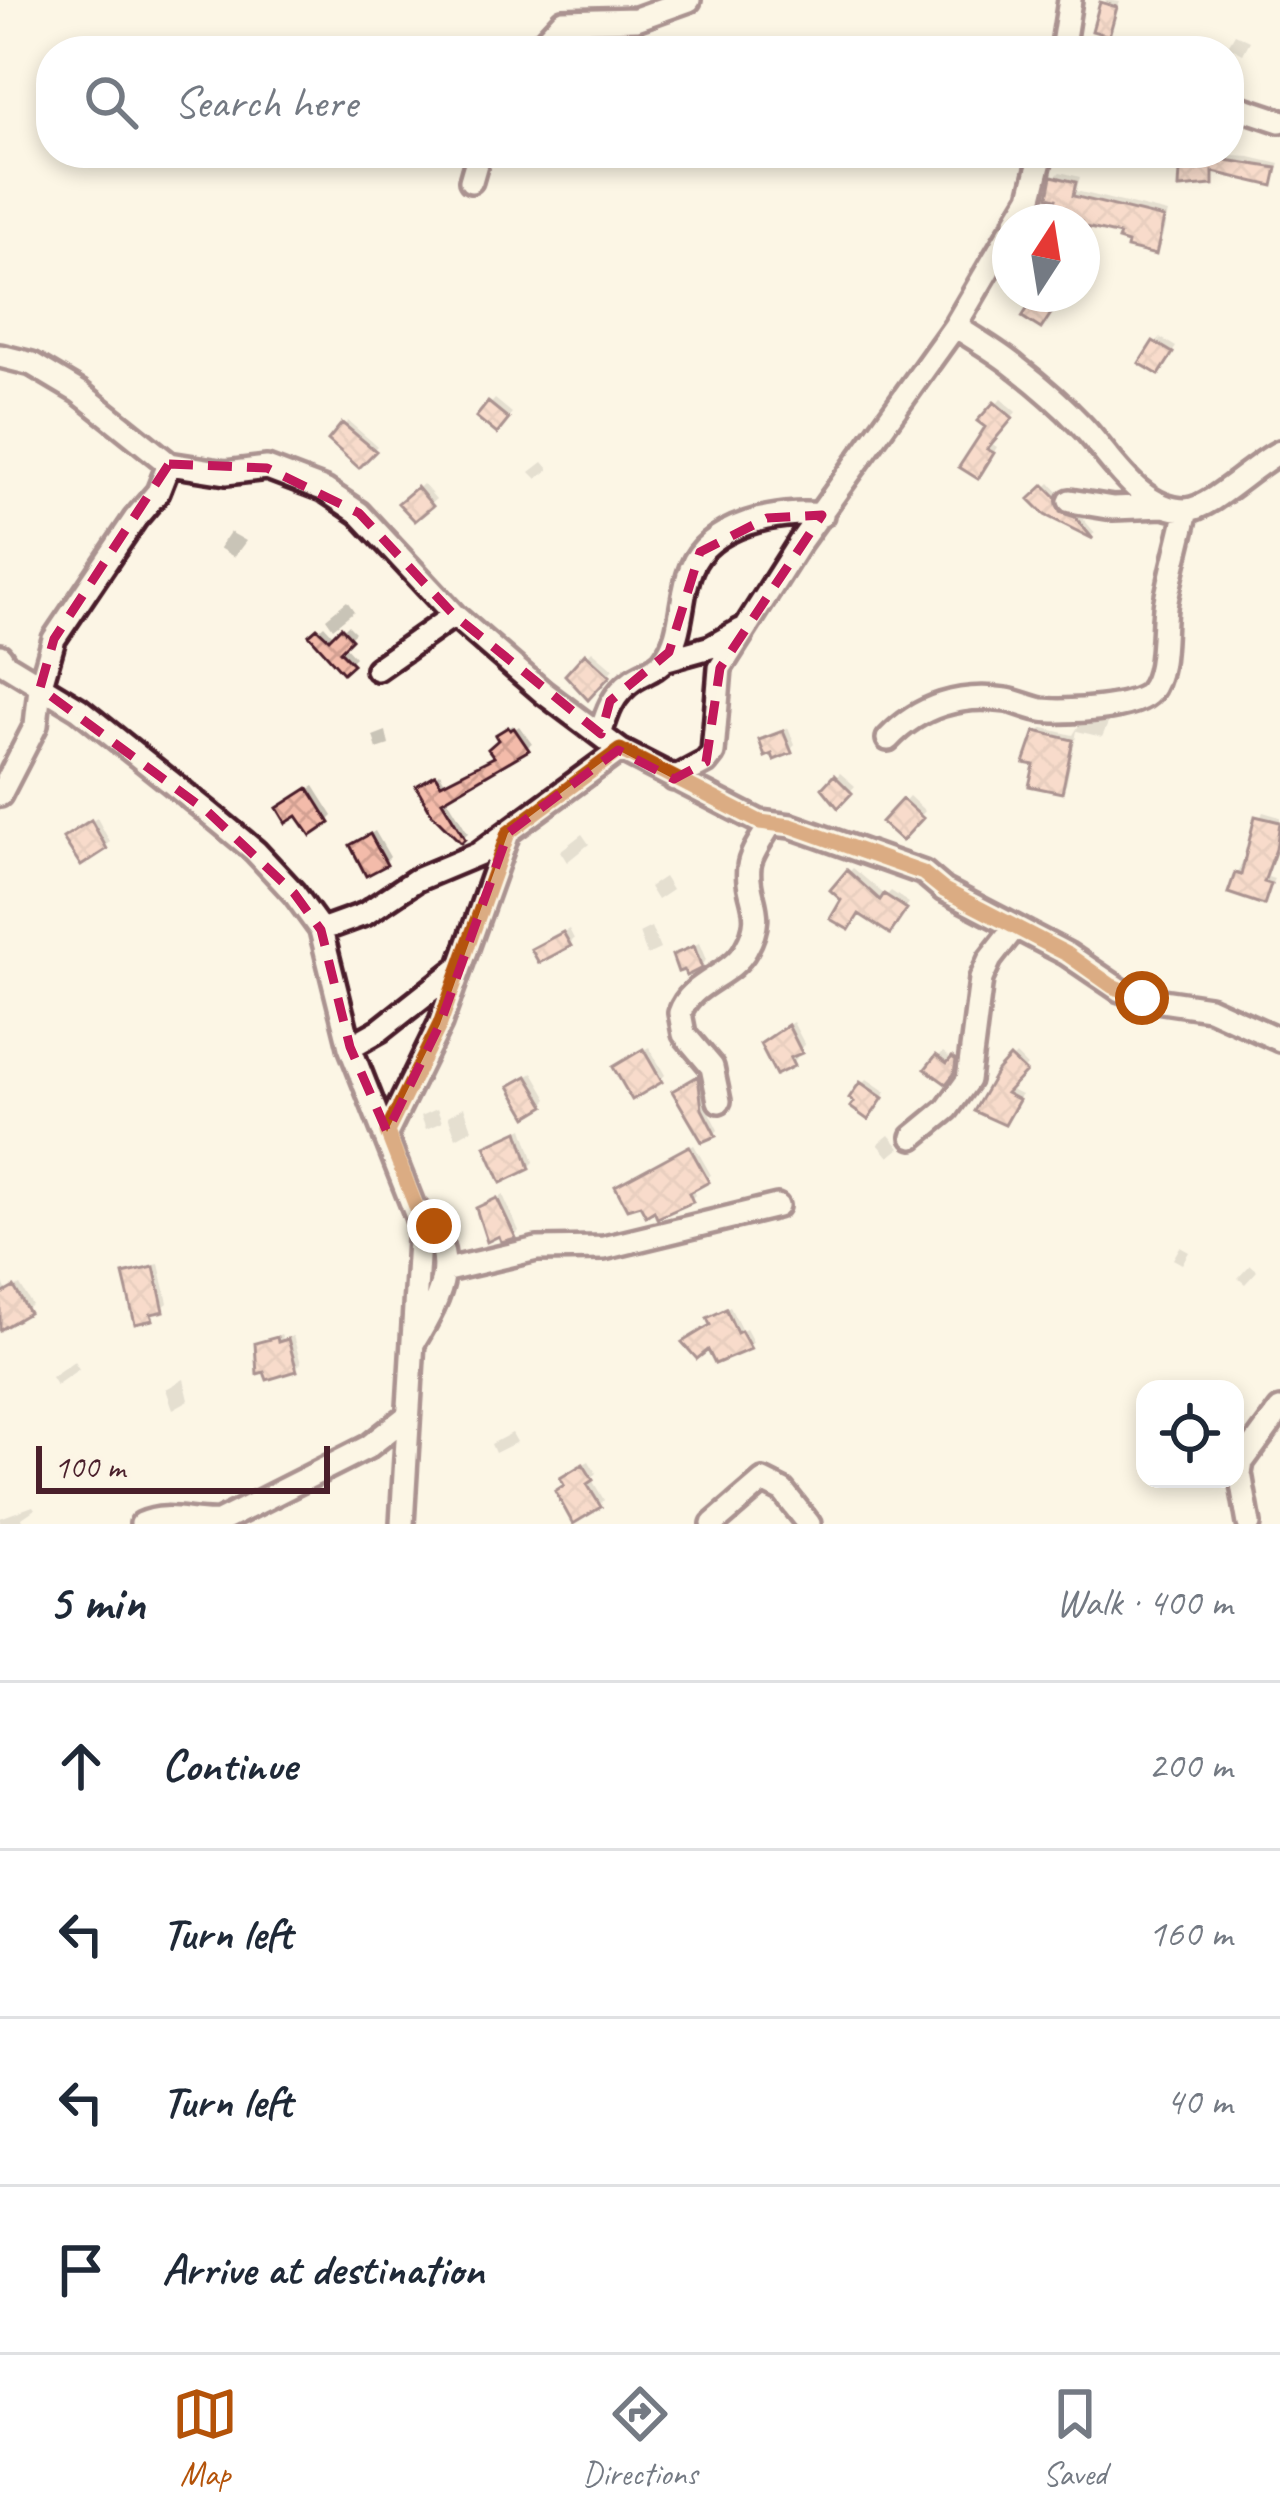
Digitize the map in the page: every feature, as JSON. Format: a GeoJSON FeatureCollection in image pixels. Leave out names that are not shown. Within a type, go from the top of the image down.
{"type":"FeatureCollection","features":[{"type":"Feature","properties":{"kind":"street"},"geometry":{"type":"LineString","coordinates":[[549,36],[563,21],[636,19],[689,0]]}},
{"type":"Feature","properties":{"kind":"street"},"geometry":{"type":"LineString","coordinates":[[1064,36],[1070,0]]}},
{"type":"Feature","properties":{"kind":"street"},"geometry":{"type":"LineString","coordinates":[[1244,109],[1280,121]]}},
{"type":"Feature","properties":{"kind":"street"},"geometry":{"type":"LineString","coordinates":[[472,181],[475,168]]}},
{"type":"Feature","properties":{"kind":"street"},"geometry":{"type":"LineString","coordinates":[[1026,204],[1038,168]]}},
{"type":"Feature","properties":{"kind":"street"},"geometry":{"type":"LineString","coordinates":[[674,779],[706,763],[713,753],[718,674],[744,628],[955,326],[992,263]]}},
{"type":"Feature","properties":{"kind":"street"},"geometry":{"type":"LineString","coordinates":[[955,326],[1013,364],[1081,424],[1140,490],[1177,508]]}},
{"type":"Feature","properties":{"kind":"street"},"geometry":{"type":"LineString","coordinates":[[0,356],[32,364],[79,392],[169,464],[226,473],[267,468],[325,490],[358,513],[454,615],[620,750],[674,779],[770,825],[791,826],[905,865],[1067,954],[1129,994],[1209,1008],[1280,1040]]}},
{"type":"Feature","properties":{"kind":"street"},"geometry":{"type":"LineString","coordinates":[[1070,501],[1113,508],[1202,506],[1250,468],[1280,452]]}},
{"type":"Feature","properties":{"kind":"street"},"geometry":{"type":"LineString","coordinates":[[0,795],[36,725],[40,688],[54,639],[158,492],[169,464]]}},
{"type":"Feature","properties":{"kind":"street"},"geometry":{"type":"LineString","coordinates":[[888,739],[938,704],[955,700],[1003,699],[1050,711],[1137,703],[1158,676],[1177,508]]}},
{"type":"Feature","properties":{"kind":"street"},"geometry":{"type":"LineString","coordinates":[[664,661],[676,635],[691,569],[712,540],[767,518],[796,512],[822,515]]}},
{"type":"Feature","properties":{"kind":"street"},"geometry":{"type":"LineString","coordinates":[[377,669],[454,615]]}},
{"type":"Feature","properties":{"kind":"street"},"geometry":{"type":"LineString","coordinates":[[600,735],[610,701],[632,681],[664,661],[711,646],[744,628]]}},
{"type":"Feature","properties":{"kind":"street"},"geometry":{"type":"LineString","coordinates":[[0,656],[40,688],[79,710],[255,851],[294,892],[321,931],[350,1047],[417,1209],[421,1238],[402,1524]]}},
{"type":"Feature","properties":{"kind":"street"},"geometry":{"type":"LineString","coordinates":[[321,931],[365,914],[401,888],[461,863],[620,750]]}},
{"type":"Feature","properties":{"kind":"street"},"geometry":{"type":"LineString","coordinates":[[719,1101],[712,1067],[684,1034],[680,1013],[691,994],[726,971],[750,943],[758,910],[748,867],[770,825]]}},
{"type":"Feature","properties":{"kind":"street"},"geometry":{"type":"LineString","coordinates":[[387,1132],[440,1024],[508,833]]}},
{"type":"Feature","properties":{"kind":"street"},"geometry":{"type":"LineString","coordinates":[[913,1137],[947,1109],[968,1080],[981,980],[990,959],[1015,927]]}},
{"type":"Feature","properties":{"kind":"street"},"geometry":{"type":"LineString","coordinates":[[350,1047],[380,1030],[456,970]]}},
{"type":"Feature","properties":{"kind":"street"},"geometry":{"type":"LineString","coordinates":[[447,1270],[537,1249],[604,1247],[777,1206]]}},
{"type":"Feature","properties":{"kind":"street"},"geometry":{"type":"LineString","coordinates":[[412,1346],[434,1309],[447,1270],[434,1226],[417,1209]]}},
{"type":"Feature","properties":{"kind":"street"},"geometry":{"type":"LineString","coordinates":[[1249,1524],[1242,1462],[1280,1410]]}},
{"type":"Feature","properties":{"kind":"street"},"geometry":{"type":"LineString","coordinates":[[142,1524],[165,1517],[219,1522],[368,1447],[406,1417]]}},
{"type":"Feature","properties":{"kind":"street"},"geometry":{"type":"LineString","coordinates":[[713,1524],[763,1481],[783,1491],[809,1524]]}},
{"type":"Feature","properties":{"kind":"highlighted area"},"geometry":{"type":"Polygon","coordinates":[[[169,464],[267,468],[359,513],[454,615],[601,734],[610,701],[669,652],[700,552],[767,518],[822,515],[720,668],[706,762],[674,779],[618,750],[508,833],[440,1024],[387,1132],[350,1047],[321,930],[294,893],[208,812],[40,688],[54,639],[169,464]]]}},
{"type":"Feature","properties":{"kind":"building"},"geometry":{"type":"Polygon","coordinates":[[[1100,2],[1117,7],[1109,36],[1092,31],[1100,2]]]}},
{"type":"Feature","properties":{"kind":"building"},"geometry":{"type":"Polygon","coordinates":[[[1244,163],[1277,168],[1273,186],[1213,172],[1213,185],[1179,188],[1180,168],[1244,168],[1244,163]]]}},
{"type":"Feature","properties":{"kind":"building"},"geometry":{"type":"Polygon","coordinates":[[[1052,176],[1076,182],[1073,196],[1164,218],[1156,255],[1127,248],[1128,243],[1118,240],[1120,235],[1100,230],[1100,204],[1055,204],[1056,199],[1048,197],[1052,176]]]}},
{"type":"Feature","properties":{"kind":"building"},"geometry":{"type":"Polygon","coordinates":[[[1025,312],[1052,312],[1041,329],[1022,317],[1025,312]]]}},
{"type":"Feature","properties":{"kind":"building"},"geometry":{"type":"Polygon","coordinates":[[[1153,341],[1173,353],[1159,375],[1139,363],[1153,341]]]}},
{"type":"Feature","properties":{"kind":"building"},"geometry":{"type":"Polygon","coordinates":[[[488,402],[509,419],[497,434],[476,417],[488,402]]]}},
{"type":"Feature","properties":{"kind":"building"},"geometry":{"type":"Polygon","coordinates":[[[994,402],[1013,418],[987,449],[994,453],[978,479],[959,467],[985,427],[977,421],[994,402]]]}},
{"type":"Feature","properties":{"kind":"building"},"geometry":{"type":"Polygon","coordinates":[[[342,423],[376,451],[359,468],[328,440],[342,423]]]}},
{"type":"Feature","properties":{"kind":"building"},"geometry":{"type":"Polygon","coordinates":[[[1044,485],[1056,497],[1060,512],[1075,517],[1093,539],[1045,515],[1029,499],[1044,485]]]}},
{"type":"Feature","properties":{"kind":"building"},"geometry":{"type":"Polygon","coordinates":[[[417,487],[433,506],[415,521],[398,503],[417,487]]]}},
{"type":"Feature","properties":{"kind":"building"},"geometry":{"type":"Polygon","coordinates":[[[341,627],[352,639],[340,651],[353,664],[343,673],[309,635],[317,628],[329,639],[341,627]]]}},
{"type":"Feature","properties":{"kind":"building"},"geometry":{"type":"Polygon","coordinates":[[[585,653],[610,676],[588,700],[565,675],[585,653]]]}},
{"type":"Feature","properties":{"kind":"building"},"geometry":{"type":"Polygon","coordinates":[[[514,728],[529,750],[442,801],[465,839],[461,843],[432,814],[416,786],[435,775],[441,784],[494,757],[488,749],[498,740],[495,735],[514,728]]]}},
{"type":"Feature","properties":{"kind":"building"},"geometry":{"type":"Polygon","coordinates":[[[783,731],[792,753],[774,760],[772,754],[765,757],[759,740],[783,731]]]}},
{"type":"Feature","properties":{"kind":"building"},"geometry":{"type":"Polygon","coordinates":[[[1035,731],[1073,740],[1062,793],[1029,786],[1034,765],[1024,763],[1035,731]]]}},
{"type":"Feature","properties":{"kind":"building"},"geometry":{"type":"Polygon","coordinates":[[[834,775],[852,793],[838,808],[822,788],[834,775]]]}},
{"type":"Feature","properties":{"kind":"building"},"geometry":{"type":"Polygon","coordinates":[[[308,788],[330,823],[311,836],[297,816],[286,823],[277,808],[308,788]]]}},
{"type":"Feature","properties":{"kind":"building"},"geometry":{"type":"Polygon","coordinates":[[[902,799],[923,818],[902,841],[881,822],[902,799]]]}},
{"type":"Feature","properties":{"kind":"building"},"geometry":{"type":"Polygon","coordinates":[[[1255,816],[1280,822],[1264,882],[1271,884],[1264,905],[1228,893],[1235,873],[1241,875],[1255,816]]]}},
{"type":"Feature","properties":{"kind":"building"},"geometry":{"type":"Polygon","coordinates":[[[91,820],[107,849],[81,866],[63,838],[91,820]]]}},
{"type":"Feature","properties":{"kind":"building"},"geometry":{"type":"Polygon","coordinates":[[[370,834],[387,865],[366,876],[350,845],[370,834]]]}},
{"type":"Feature","properties":{"kind":"building"},"geometry":{"type":"Polygon","coordinates":[[[847,870],[880,900],[884,894],[907,909],[890,934],[859,914],[849,930],[830,919],[841,900],[830,890],[847,870]]]}},
{"type":"Feature","properties":{"kind":"building"},"geometry":{"type":"Polygon","coordinates":[[[563,932],[571,946],[539,963],[531,949],[563,932]]]}},
{"type":"Feature","properties":{"kind":"building"},"geometry":{"type":"Polygon","coordinates":[[[694,946],[702,968],[686,976],[684,970],[678,972],[672,955],[694,946]]]}},
{"type":"Feature","properties":{"kind":"building"},"geometry":{"type":"Polygon","coordinates":[[[788,1025],[802,1053],[790,1058],[794,1066],[776,1075],[760,1044],[788,1025]]]}},
{"type":"Feature","properties":{"kind":"building"},"geometry":{"type":"Polygon","coordinates":[[[643,1049],[662,1082],[632,1100],[613,1067],[643,1049]]]}},
{"type":"Feature","properties":{"kind":"building"},"geometry":{"type":"Polygon","coordinates":[[[936,1055],[947,1063],[952,1057],[956,1060],[946,1084],[925,1069],[936,1055]]]}},
{"type":"Feature","properties":{"kind":"building"},"geometry":{"type":"Polygon","coordinates":[[[1010,1057],[1026,1072],[1006,1093],[1019,1100],[1005,1125],[974,1111],[1010,1057]]]}},
{"type":"Feature","properties":{"kind":"building"},"geometry":{"type":"Polygon","coordinates":[[[527,1076],[545,1106],[527,1117],[509,1086],[527,1076]]]}},
{"type":"Feature","properties":{"kind":"building"},"geometry":{"type":"Polygon","coordinates":[[[698,1076],[702,1109],[716,1136],[702,1142],[672,1091],[698,1076]]]}},
{"type":"Feature","properties":{"kind":"building"},"geometry":{"type":"Polygon","coordinates":[[[860,1082],[883,1098],[868,1120],[850,1107],[854,1102],[849,1098],[860,1082]]]}},
{"type":"Feature","properties":{"kind":"building"},"geometry":{"type":"Polygon","coordinates":[[[518,1131],[530,1169],[501,1183],[485,1146],[518,1131]]]}},
{"type":"Feature","properties":{"kind":"building"},"geometry":{"type":"Polygon","coordinates":[[[689,1146],[709,1182],[689,1193],[693,1202],[657,1218],[654,1211],[646,1216],[640,1205],[627,1209],[615,1186],[689,1146]]]}},
{"type":"Feature","properties":{"kind":"building"},"geometry":{"type":"Polygon","coordinates":[[[497,1198],[516,1238],[501,1242],[499,1236],[487,1242],[476,1208],[497,1198]]]}},
{"type":"Feature","properties":{"kind":"building"},"geometry":{"type":"Polygon","coordinates":[[[154,1267],[164,1311],[151,1314],[153,1320],[135,1324],[123,1274],[154,1267]]]}},
{"type":"Feature","properties":{"kind":"building"},"geometry":{"type":"Polygon","coordinates":[[[14,1287],[29,1313],[0,1330],[0,1295],[14,1287]]]}},
{"type":"Feature","properties":{"kind":"building"},"geometry":{"type":"Polygon","coordinates":[[[726,1309],[751,1349],[715,1364],[708,1350],[697,1359],[682,1342],[710,1325],[707,1318],[726,1309]]]}},
{"type":"Feature","properties":{"kind":"building"},"geometry":{"type":"Polygon","coordinates":[[[277,1337],[278,1342],[288,1339],[297,1371],[267,1380],[264,1372],[257,1374],[255,1343],[277,1337]]]}},
{"type":"Feature","properties":{"kind":"building"},"geometry":{"type":"Polygon","coordinates":[[[583,1464],[593,1480],[587,1484],[601,1507],[573,1524],[555,1491],[564,1485],[560,1478],[583,1464]]]}},
{"type":"Feature","properties":{"kind":"route"},"geometry":{"type":"LineString","coordinates":[[434,1226],[417,1209],[387,1132],[440,1024],[508,833],[620,750],[760,822],[791,826],[923,873],[944,890],[1067,954],[1112,986],[1142,998]]}}]}
